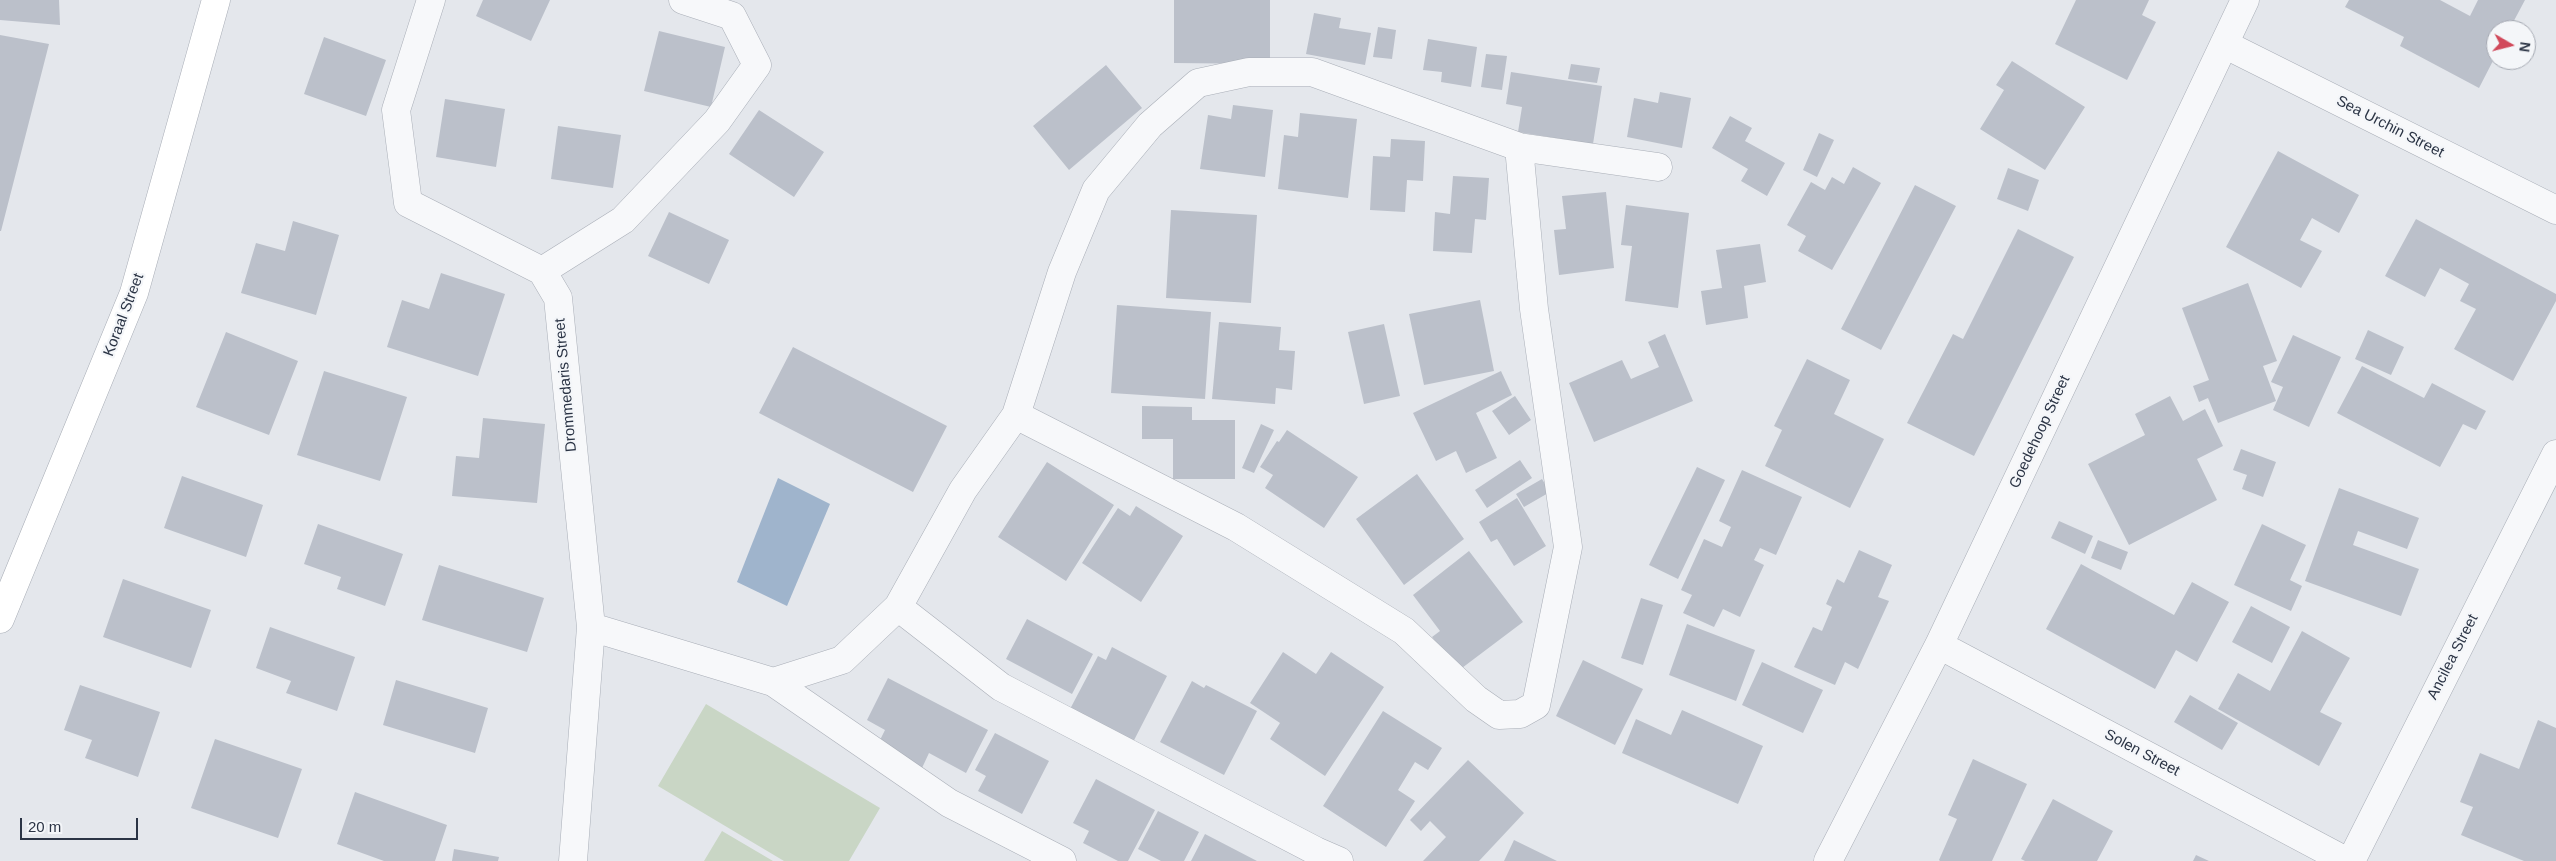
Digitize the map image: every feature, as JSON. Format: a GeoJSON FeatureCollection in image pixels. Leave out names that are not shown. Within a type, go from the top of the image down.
{"type":"FeatureCollection","features":[{"type":"Feature","properties":{"kind":"street"},"geometry":{"type":"LineString","coordinates":[[203,0],[206,44]]}},
{"type":"Feature","properties":{"kind":"street","name":"Koraal Street"},"geometry":{"type":"LineString","coordinates":[[0,619],[134,293],[206,44],[216,0]]}},
{"type":"Feature","properties":{"kind":"street"},"geometry":{"type":"LineString","coordinates":[[431,0],[396,110],[408,202],[542,271],[623,220],[717,121],[757,65],[732,16],[683,0]]}},
{"type":"Feature","properties":{"kind":"street","name":"Goedehoop Street"},"geometry":{"type":"LineString","coordinates":[[1828,861],[1939,645],[2246,0]]}},
{"type":"Feature","properties":{"kind":"street","name":"Sea Urchin Street"},"geometry":{"type":"LineString","coordinates":[[2224,44],[2556,210]]}},
{"type":"Feature","properties":{"kind":"street"},"geometry":{"type":"LineString","coordinates":[[773,682],[842,660],[898,607],[963,490],[1016,415],[1062,272],[1096,190],[1150,125],[1198,83],[1249,72],[1312,72],[1519,147],[1658,167]]}},
{"type":"Feature","properties":{"kind":"street"},"geometry":{"type":"LineString","coordinates":[[1016,415],[1236,527],[1404,631],[1476,699],[1500,715],[1520,714],[1536,705],[1568,547],[1534,309],[1519,147]]}},
{"type":"Feature","properties":{"kind":"street","name":"Drommedaris Street"},"geometry":{"type":"LineString","coordinates":[[542,271],[558,298],[591,626],[572,861]]}},
{"type":"Feature","properties":{"kind":"street","name":"Ancilea Street"},"geometry":{"type":"LineString","coordinates":[[2351,861],[2555,457]]}},
{"type":"Feature","properties":{"kind":"street"},"geometry":{"type":"LineString","coordinates":[[898,607],[1001,688],[1316,851],[1339,861]]}},
{"type":"Feature","properties":{"kind":"street"},"geometry":{"type":"LineString","coordinates":[[591,626],[773,682],[950,803],[1062,861]]}},
{"type":"Feature","properties":{"kind":"street","name":"Solen Street"},"geometry":{"type":"LineString","coordinates":[[1939,645],[2346,861]]}},
{"type":"Feature","properties":{"kind":"green space"},"geometry":{"type":"Polygon","coordinates":[[[706,704],[880,808],[849,861],[784,861],[658,786],[706,704]]]}},
{"type":"Feature","properties":{"kind":"green space"},"geometry":{"type":"Polygon","coordinates":[[[722,831],[773,861],[704,861],[722,831]]]}},
{"type":"Feature","properties":{"kind":"water"},"geometry":{"type":"Polygon","coordinates":[[[778,478],[830,504],[787,606],[737,582],[778,478]]]}},
{"type":"Feature","properties":{"kind":"building"},"geometry":{"type":"Polygon","coordinates":[[[0,0],[59,0],[60,25],[0,20],[0,0]]]}},
{"type":"Feature","properties":{"kind":"building"},"geometry":{"type":"Polygon","coordinates":[[[483,0],[550,0],[531,41],[476,16],[483,0]]]}},
{"type":"Feature","properties":{"kind":"building"},"geometry":{"type":"Polygon","coordinates":[[[1174,0],[1270,0],[1270,64],[1174,63],[1174,0]]]}},
{"type":"Feature","properties":{"kind":"building"},"geometry":{"type":"Polygon","coordinates":[[[2076,0],[2149,0],[2142,15],[2156,22],[2127,80],[2055,44],[2076,0]]]}},
{"type":"Feature","properties":{"kind":"building"},"geometry":{"type":"Polygon","coordinates":[[[2349,0],[2440,0],[2470,16],[2478,0],[2525,0],[2514,20],[2486,20],[2486,70],[2488,70],[2479,88],[2400,46],[2404,37],[2345,7],[2349,0]]]}},
{"type":"Feature","properties":{"kind":"building"},"geometry":{"type":"Polygon","coordinates":[[[1314,13],[1341,18],[1339,28],[1371,33],[1365,65],[1306,54],[1314,13]]]}},
{"type":"Feature","properties":{"kind":"building"},"geometry":{"type":"Polygon","coordinates":[[[1378,27],[1396,30],[1392,59],[1373,57],[1378,27]]]}},
{"type":"Feature","properties":{"kind":"building"},"geometry":{"type":"Polygon","coordinates":[[[659,31],[725,47],[711,107],[644,91],[659,31]]]}},
{"type":"Feature","properties":{"kind":"building"},"geometry":{"type":"Polygon","coordinates":[[[0,35],[49,44],[1,231],[0,231],[0,35]]]}},
{"type":"Feature","properties":{"kind":"building"},"geometry":{"type":"Polygon","coordinates":[[[324,37],[386,60],[366,116],[304,94],[324,37]]]}},
{"type":"Feature","properties":{"kind":"building"},"geometry":{"type":"Polygon","coordinates":[[[1428,39],[1477,47],[1471,87],[1441,82],[1442,72],[1423,70],[1428,39]]]}},
{"type":"Feature","properties":{"kind":"building"},"geometry":{"type":"Polygon","coordinates":[[[1486,54],[1507,56],[1502,90],[1481,87],[1486,54]]]}},
{"type":"Feature","properties":{"kind":"building"},"geometry":{"type":"Polygon","coordinates":[[[2012,61],[2085,107],[2045,170],[1980,129],[2004,90],[1996,85],[2012,61]]]}},
{"type":"Feature","properties":{"kind":"building"},"geometry":{"type":"Polygon","coordinates":[[[1571,64],[1600,68],[1597,83],[1568,79],[1571,64]]]}},
{"type":"Feature","properties":{"kind":"building"},"geometry":{"type":"Polygon","coordinates":[[[1106,65],[1142,108],[1069,170],[1033,126],[1106,65]]]}},
{"type":"Feature","properties":{"kind":"building"},"geometry":{"type":"Polygon","coordinates":[[[1511,72],[1602,86],[1593,144],[1518,132],[1522,107],[1506,104],[1511,72]]]}},
{"type":"Feature","properties":{"kind":"building"},"geometry":{"type":"Polygon","coordinates":[[[1660,92],[1691,98],[1682,148],[1627,137],[1634,98],[1658,103],[1660,92]]]}},
{"type":"Feature","properties":{"kind":"building"},"geometry":{"type":"Polygon","coordinates":[[[445,99],[505,109],[496,167],[436,157],[445,99]]]}},
{"type":"Feature","properties":{"kind":"building"},"geometry":{"type":"Polygon","coordinates":[[[1233,105],[1273,110],[1265,177],[1200,169],[1208,115],[1231,119],[1233,105]]]}},
{"type":"Feature","properties":{"kind":"building"},"geometry":{"type":"Polygon","coordinates":[[[759,110],[824,152],[794,197],[729,154],[759,110]]]}},
{"type":"Feature","properties":{"kind":"building"},"geometry":{"type":"Polygon","coordinates":[[[1300,113],[1357,119],[1348,198],[1278,189],[1284,135],[1298,137],[1300,113]]]}},
{"type":"Feature","properties":{"kind":"building"},"geometry":{"type":"Polygon","coordinates":[[[1730,116],[1752,128],[1745,141],[1785,163],[1767,196],[1741,181],[1748,169],[1712,148],[1730,116]]]}},
{"type":"Feature","properties":{"kind":"building"},"geometry":{"type":"Polygon","coordinates":[[[558,126],[621,135],[613,188],[551,179],[558,126]]]}},
{"type":"Feature","properties":{"kind":"building"},"geometry":{"type":"Polygon","coordinates":[[[1819,133],[1834,140],[1817,177],[1803,170],[1819,133]]]}},
{"type":"Feature","properties":{"kind":"building"},"geometry":{"type":"Polygon","coordinates":[[[1391,139],[1425,141],[1423,181],[1407,180],[1405,212],[1370,210],[1373,156],[1390,157],[1391,139]]]}},
{"type":"Feature","properties":{"kind":"building"},"geometry":{"type":"Polygon","coordinates":[[[2278,151],[2359,195],[2339,233],[2312,218],[2300,240],[2322,251],[2301,288],[2226,247],[2278,151]]]}},
{"type":"Feature","properties":{"kind":"building"},"geometry":{"type":"Polygon","coordinates":[[[1853,167],[1881,183],[1832,270],[1798,251],[1806,236],[1787,225],[1811,182],[1825,190],[1832,177],[1844,184],[1853,167]]]}},
{"type":"Feature","properties":{"kind":"building"},"geometry":{"type":"Polygon","coordinates":[[[2008,168],[2039,180],[2028,211],[1997,199],[2008,168]]]}},
{"type":"Feature","properties":{"kind":"building"},"geometry":{"type":"Polygon","coordinates":[[[1453,176],[1489,178],[1486,220],[1475,219],[1472,253],[1433,251],[1435,212],[1450,214],[1453,176]]]}},
{"type":"Feature","properties":{"kind":"building"},"geometry":{"type":"Polygon","coordinates":[[[1915,185],[1956,206],[1881,350],[1841,329],[1915,185]]]}},
{"type":"Feature","properties":{"kind":"building"},"geometry":{"type":"Polygon","coordinates":[[[1606,192],[1614,268],[1559,275],[1554,230],[1566,229],[1562,196],[1606,192]]]}},
{"type":"Feature","properties":{"kind":"building"},"geometry":{"type":"Polygon","coordinates":[[[1626,205],[1689,213],[1678,308],[1625,301],[1632,246],[1621,245],[1626,205]]]}},
{"type":"Feature","properties":{"kind":"building"},"geometry":{"type":"Polygon","coordinates":[[[1171,210],[1257,215],[1251,303],[1166,298],[1171,210]]]}},
{"type":"Feature","properties":{"kind":"building"},"geometry":{"type":"Polygon","coordinates":[[[669,212],[729,240],[709,284],[648,256],[669,212]]]}},
{"type":"Feature","properties":{"kind":"building"},"geometry":{"type":"Polygon","coordinates":[[[2416,219],[2556,294],[2556,301],[2513,381],[2454,349],[2476,309],[2460,301],[2469,284],[2440,268],[2425,297],[2385,276],[2416,219]]]}},
{"type":"Feature","properties":{"kind":"building"},"geometry":{"type":"Polygon","coordinates":[[[293,221],[339,235],[316,315],[241,293],[256,243],[285,251],[293,221]]]}},
{"type":"Feature","properties":{"kind":"building"},"geometry":{"type":"Polygon","coordinates":[[[2018,229],[2074,257],[1974,456],[1907,423],[1953,334],[1963,339],[2018,229]]]}},
{"type":"Feature","properties":{"kind":"building"},"geometry":{"type":"Polygon","coordinates":[[[1760,244],[1766,282],[1744,286],[1748,318],[1706,325],[1701,291],[1722,288],[1716,250],[1760,244]]]}},
{"type":"Feature","properties":{"kind":"building"},"geometry":{"type":"Polygon","coordinates":[[[441,273],[505,294],[478,376],[387,347],[402,300],[429,309],[441,273]]]}},
{"type":"Feature","properties":{"kind":"building"},"geometry":{"type":"Polygon","coordinates":[[[2248,283],[2277,361],[2263,366],[2276,401],[2218,423],[2208,398],[2199,402],[2193,386],[2209,380],[2182,308],[2248,283]]]}},
{"type":"Feature","properties":{"kind":"building"},"geometry":{"type":"Polygon","coordinates":[[[1480,300],[1494,371],[1424,385],[1409,314],[1480,300]]]}},
{"type":"Feature","properties":{"kind":"building"},"geometry":{"type":"Polygon","coordinates":[[[1117,305],[1211,312],[1205,399],[1111,393],[1117,305]]]}},
{"type":"Feature","properties":{"kind":"building"},"geometry":{"type":"Polygon","coordinates":[[[1219,322],[1281,327],[1279,350],[1295,351],[1292,390],[1276,388],[1275,404],[1212,399],[1219,322]]]}},
{"type":"Feature","properties":{"kind":"building"},"geometry":{"type":"Polygon","coordinates":[[[1384,324],[1400,396],[1364,404],[1348,332],[1384,324]]]}},
{"type":"Feature","properties":{"kind":"building"},"geometry":{"type":"Polygon","coordinates":[[[2368,330],[2404,347],[2391,375],[2355,359],[2368,330]]]}},
{"type":"Feature","properties":{"kind":"building"},"geometry":{"type":"Polygon","coordinates":[[[226,332],[298,361],[269,435],[196,407],[226,332]]]}},
{"type":"Feature","properties":{"kind":"building"},"geometry":{"type":"Polygon","coordinates":[[[1665,334],[1693,401],[1594,442],[1569,383],[1622,360],[1631,379],[1659,367],[1648,342],[1665,334]]]}},
{"type":"Feature","properties":{"kind":"building"},"geometry":{"type":"Polygon","coordinates":[[[2293,335],[2341,357],[2309,427],[2273,410],[2283,387],[2271,382],[2293,335]]]}},
{"type":"Feature","properties":{"kind":"building"},"geometry":{"type":"Polygon","coordinates":[[[793,347],[947,426],[913,492],[759,413],[793,347]]]}},
{"type":"Feature","properties":{"kind":"building"},"geometry":{"type":"Polygon","coordinates":[[[1807,359],[1850,380],[1834,414],[1884,439],[1850,508],[1765,466],[1782,430],[1774,426],[1807,359]]]}},
{"type":"Feature","properties":{"kind":"building"},"geometry":{"type":"Polygon","coordinates":[[[2362,366],[2424,398],[2432,383],[2486,411],[2476,430],[2463,424],[2440,467],[2337,413],[2362,366]]]}},
{"type":"Feature","properties":{"kind":"building"},"geometry":{"type":"Polygon","coordinates":[[[324,371],[407,397],[380,481],[297,455],[324,371]]]}},
{"type":"Feature","properties":{"kind":"building"},"geometry":{"type":"Polygon","coordinates":[[[1501,371],[1512,395],[1476,413],[1497,458],[1466,473],[1456,451],[1436,461],[1413,413],[1501,371]]]}},
{"type":"Feature","properties":{"kind":"building"},"geometry":{"type":"Polygon","coordinates":[[[1515,396],[1531,420],[1509,435],[1492,411],[1515,396]]]}},
{"type":"Feature","properties":{"kind":"building"},"geometry":{"type":"Polygon","coordinates":[[[2170,396],[2183,421],[2205,409],[2223,446],[2197,459],[2217,500],[2129,545],[2088,464],[2145,435],[2135,414],[2170,396]]]}},
{"type":"Feature","properties":{"kind":"building"},"geometry":{"type":"Polygon","coordinates":[[[1142,406],[1192,407],[1192,420],[1235,420],[1235,479],[1173,479],[1173,439],[1142,439],[1142,406]]]}},
{"type":"Feature","properties":{"kind":"building"},"geometry":{"type":"Polygon","coordinates":[[[483,418],[545,424],[537,503],[452,496],[456,456],[479,458],[483,418]]]}},
{"type":"Feature","properties":{"kind":"building"},"geometry":{"type":"Polygon","coordinates":[[[1261,424],[1274,430],[1254,473],[1242,468],[1261,424]]]}},
{"type":"Feature","properties":{"kind":"building"},"geometry":{"type":"Polygon","coordinates":[[[1287,430],[1358,477],[1324,528],[1265,488],[1273,475],[1260,467],[1277,441],[1279,442],[1287,430]]]}},
{"type":"Feature","properties":{"kind":"building"},"geometry":{"type":"Polygon","coordinates":[[[2241,449],[2276,462],[2263,497],[2242,489],[2247,475],[2233,470],[2241,449]]]}},
{"type":"Feature","properties":{"kind":"building"},"geometry":{"type":"Polygon","coordinates":[[[1520,460],[1532,478],[1487,508],[1475,490],[1520,460]]]}},
{"type":"Feature","properties":{"kind":"building"},"geometry":{"type":"Polygon","coordinates":[[[1047,462],[1114,505],[1066,581],[998,537],[1047,462]]]}},
{"type":"Feature","properties":{"kind":"building"},"geometry":{"type":"Polygon","coordinates":[[[1697,467],[1725,480],[1678,579],[1649,565],[1697,467]]]}},
{"type":"Feature","properties":{"kind":"building"},"geometry":{"type":"Polygon","coordinates":[[[1742,470],[1802,497],[1776,555],[1760,548],[1754,560],[1764,565],[1740,617],[1723,609],[1714,627],[1683,613],[1692,595],[1681,590],[1704,539],[1722,547],[1731,527],[1719,521],[1742,470]]]}},
{"type":"Feature","properties":{"kind":"building"},"geometry":{"type":"Polygon","coordinates":[[[1417,474],[1464,539],[1404,585],[1356,519],[1417,474]]]}},
{"type":"Feature","properties":{"kind":"building"},"geometry":{"type":"Polygon","coordinates":[[[182,476],[263,505],[246,557],[164,528],[182,476]]]}},
{"type":"Feature","properties":{"kind":"building"},"geometry":{"type":"Polygon","coordinates":[[[1542,479],[1550,492],[1524,507],[1516,494],[1542,479]]]}},
{"type":"Feature","properties":{"kind":"building"},"geometry":{"type":"Polygon","coordinates":[[[2339,488],[2419,518],[2407,549],[2358,531],[2353,545],[2419,569],[2401,616],[2305,581],[2339,488]]]}},
{"type":"Feature","properties":{"kind":"building"},"geometry":{"type":"Polygon","coordinates":[[[1517,498],[1546,546],[1514,566],[1497,539],[1491,542],[1479,522],[1517,498]]]}},
{"type":"Feature","properties":{"kind":"building"},"geometry":{"type":"Polygon","coordinates":[[[1136,506],[1183,536],[1141,602],[1082,563],[1118,508],[1130,516],[1136,506]]]}},
{"type":"Feature","properties":{"kind":"building"},"geometry":{"type":"Polygon","coordinates":[[[2059,521],[2093,536],[2085,554],[2051,538],[2059,521]]]}},
{"type":"Feature","properties":{"kind":"building"},"geometry":{"type":"Polygon","coordinates":[[[318,524],[403,554],[385,606],[337,589],[341,577],[304,564],[318,524]]]}},
{"type":"Feature","properties":{"kind":"building"},"geometry":{"type":"Polygon","coordinates":[[[2262,524],[2306,545],[2290,580],[2302,586],[2291,611],[2234,585],[2262,524]]]}},
{"type":"Feature","properties":{"kind":"building"},"geometry":{"type":"Polygon","coordinates":[[[2098,540],[2128,552],[2121,570],[2091,558],[2098,540]]]}},
{"type":"Feature","properties":{"kind":"building"},"geometry":{"type":"Polygon","coordinates":[[[1859,550],[1892,565],[1878,597],[1889,601],[1858,669],[1845,662],[1835,685],[1794,667],[1813,627],[1822,631],[1832,607],[1826,604],[1837,579],[1844,583],[1859,550]]]}},
{"type":"Feature","properties":{"kind":"building"},"geometry":{"type":"Polygon","coordinates":[[[1469,551],[1523,622],[1458,671],[1432,637],[1440,631],[1413,595],[1469,551]]]}},
{"type":"Feature","properties":{"kind":"building"},"geometry":{"type":"Polygon","coordinates":[[[2081,564],[2174,615],[2192,582],[2229,602],[2197,662],[2176,650],[2155,689],[2046,629],[2081,564]]]}},
{"type":"Feature","properties":{"kind":"building"},"geometry":{"type":"Polygon","coordinates":[[[439,565],[544,598],[527,652],[422,620],[439,565]]]}},
{"type":"Feature","properties":{"kind":"building"},"geometry":{"type":"Polygon","coordinates":[[[123,579],[211,610],[191,668],[103,637],[123,579]]]}},
{"type":"Feature","properties":{"kind":"building"},"geometry":{"type":"Polygon","coordinates":[[[1641,598],[1663,605],[1643,665],[1621,658],[1641,598]]]}},
{"type":"Feature","properties":{"kind":"building"},"geometry":{"type":"Polygon","coordinates":[[[2251,606],[2290,627],[2272,663],[2232,642],[2251,606]]]}},
{"type":"Feature","properties":{"kind":"building"},"geometry":{"type":"Polygon","coordinates":[[[1027,619],[1093,654],[1072,694],[1006,659],[1027,619]]]}},
{"type":"Feature","properties":{"kind":"building"},"geometry":{"type":"Polygon","coordinates":[[[1687,624],[1755,650],[1736,701],[1669,675],[1687,624]]]}},
{"type":"Feature","properties":{"kind":"building"},"geometry":{"type":"Polygon","coordinates":[[[270,627],[355,657],[337,711],[286,693],[291,681],[256,668],[270,627]]]}},
{"type":"Feature","properties":{"kind":"building"},"geometry":{"type":"Polygon","coordinates":[[[2302,631],[2350,658],[2320,712],[2342,723],[2319,766],[2218,709],[2238,673],[2270,691],[2302,631]]]}},
{"type":"Feature","properties":{"kind":"building"},"geometry":{"type":"Polygon","coordinates":[[[1112,647],[1167,676],[1129,750],[1069,711],[1098,656],[1106,660],[1112,647]]]}},
{"type":"Feature","properties":{"kind":"building"},"geometry":{"type":"Polygon","coordinates":[[[1283,652],[1316,674],[1331,652],[1384,687],[1325,776],[1270,739],[1280,723],[1250,703],[1283,652]]]}},
{"type":"Feature","properties":{"kind":"building"},"geometry":{"type":"Polygon","coordinates":[[[1583,660],[1643,689],[1615,745],[1556,716],[1583,660]]]}},
{"type":"Feature","properties":{"kind":"building"},"geometry":{"type":"Polygon","coordinates":[[[1762,662],[1823,690],[1803,733],[1742,705],[1762,662]]]}},
{"type":"Feature","properties":{"kind":"building"},"geometry":{"type":"Polygon","coordinates":[[[888,678],[988,730],[966,773],[929,753],[922,768],[878,744],[885,730],[867,720],[888,678]]]}},
{"type":"Feature","properties":{"kind":"building"},"geometry":{"type":"Polygon","coordinates":[[[396,680],[488,708],[475,753],[383,725],[396,680]]]}},
{"type":"Feature","properties":{"kind":"building"},"geometry":{"type":"Polygon","coordinates":[[[1192,681],[1204,688],[1206,685],[1257,711],[1224,775],[1160,742],[1192,681]]]}},
{"type":"Feature","properties":{"kind":"building"},"geometry":{"type":"Polygon","coordinates":[[[80,685],[160,712],[138,777],[85,758],[92,740],[64,730],[80,685]]]}},
{"type":"Feature","properties":{"kind":"building"},"geometry":{"type":"Polygon","coordinates":[[[2190,695],[2238,723],[2222,750],[2174,722],[2190,695]]]}},
{"type":"Feature","properties":{"kind":"building"},"geometry":{"type":"Polygon","coordinates":[[[1682,710],[1763,746],[1738,804],[1622,753],[1636,719],[1671,735],[1682,710]]]}},
{"type":"Feature","properties":{"kind":"building"},"geometry":{"type":"Polygon","coordinates":[[[1383,711],[1442,748],[1428,770],[1415,762],[1398,790],[1415,801],[1386,847],[1323,806],[1383,711]]]}},
{"type":"Feature","properties":{"kind":"building"},"geometry":{"type":"Polygon","coordinates":[[[2538,720],[2556,728],[2556,861],[2524,861],[2461,835],[2473,807],[2460,802],[2480,753],[2519,769],[2538,720]]]}},
{"type":"Feature","properties":{"kind":"building"},"geometry":{"type":"Polygon","coordinates":[[[995,733],[1049,761],[1022,814],[978,791],[986,776],[975,770],[995,733]]]}},
{"type":"Feature","properties":{"kind":"building"},"geometry":{"type":"Polygon","coordinates":[[[215,739],[302,769],[278,838],[191,808],[215,739]]]}},
{"type":"Feature","properties":{"kind":"building"},"geometry":{"type":"Polygon","coordinates":[[[1973,759],[2027,784],[1992,861],[1940,861],[1957,819],[1948,815],[1973,759]]]}},
{"type":"Feature","properties":{"kind":"building"},"geometry":{"type":"Polygon","coordinates":[[[1468,760],[1524,813],[1479,861],[1423,861],[1446,837],[1430,821],[1421,831],[1410,820],[1468,760]]]}},
{"type":"Feature","properties":{"kind":"building"},"geometry":{"type":"Polygon","coordinates":[[[1096,779],[1155,810],[1128,861],[1118,861],[1083,843],[1089,831],[1073,823],[1096,779]]]}},
{"type":"Feature","properties":{"kind":"building"},"geometry":{"type":"Polygon","coordinates":[[[355,792],[447,825],[435,861],[384,861],[337,844],[355,792]]]}},
{"type":"Feature","properties":{"kind":"building"},"geometry":{"type":"Polygon","coordinates":[[[2053,799],[2113,831],[2097,861],[2025,861],[2021,859],[2053,799]]]}},
{"type":"Feature","properties":{"kind":"building"},"geometry":{"type":"Polygon","coordinates":[[[1158,811],[1199,832],[1184,861],[1161,861],[1138,849],[1158,811]]]}},
{"type":"Feature","properties":{"kind":"building"},"geometry":{"type":"Polygon","coordinates":[[[1205,834],[1257,861],[1191,861],[1205,834]]]}},
{"type":"Feature","properties":{"kind":"building"},"geometry":{"type":"Polygon","coordinates":[[[1514,840],[1557,861],[1504,861],[1514,840]]]}},
{"type":"Feature","properties":{"kind":"building"},"geometry":{"type":"Polygon","coordinates":[[[454,849],[499,857],[498,861],[452,861],[454,849]]]}},
{"type":"Feature","properties":{"kind":"building"},"geometry":{"type":"Polygon","coordinates":[[[2196,855],[2209,861],[2193,861],[2196,855]]]}}]}
